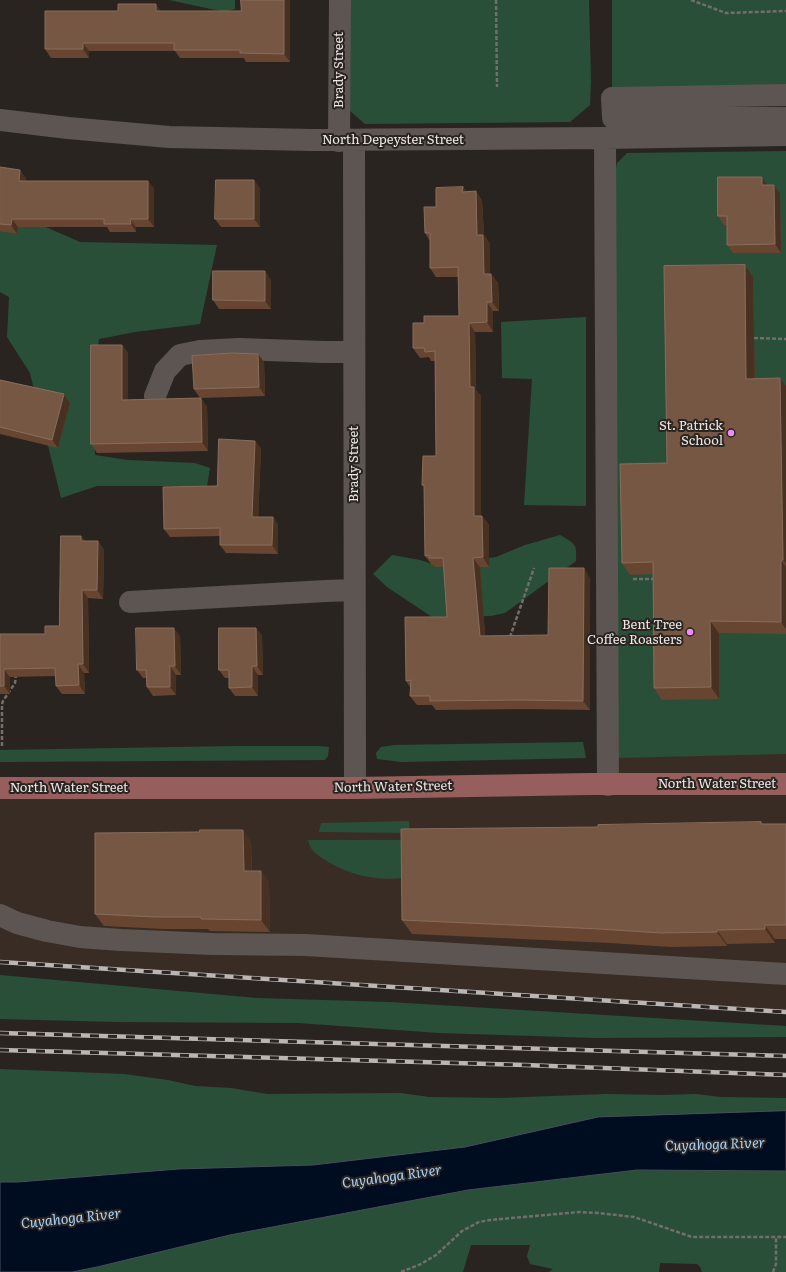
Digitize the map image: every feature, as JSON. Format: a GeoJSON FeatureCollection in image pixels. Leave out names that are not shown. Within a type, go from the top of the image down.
{"type":"FeatureCollection","features":[{"type":"Feature","properties":{"kind":"main road","name":"North Water Street"},"geometry":{"type":"LineString","coordinates":[[0,788],[355,788],[608,784],[786,784]]}},
{"type":"Feature","properties":{"kind":"street","name":"Brady Street"},"geometry":{"type":"LineString","coordinates":[[340,0],[354,352],[355,788]]}},
{"type":"Feature","properties":{"kind":"street"},"geometry":{"type":"LineString","coordinates":[[786,95],[612,98],[613,118],[786,118]]}},
{"type":"Feature","properties":{"kind":"street","name":"North Depeyster Street"},"geometry":{"type":"LineString","coordinates":[[0,120],[169,137],[346,141],[786,135]]}},
{"type":"Feature","properties":{"kind":"street"},"geometry":{"type":"LineString","coordinates":[[605,138],[608,784]]}},
{"type":"Feature","properties":{"kind":"street"},"geometry":{"type":"LineString","coordinates":[[155,396],[165,371],[180,355],[200,351],[239,349],[354,352]]}},
{"type":"Feature","properties":{"kind":"street"},"geometry":{"type":"LineString","coordinates":[[130,602],[354,590]]}},
{"type":"Feature","properties":{"kind":"street"},"geometry":{"type":"LineString","coordinates":[[0,915],[17,923],[47,931],[80,937],[212,944],[314,946],[786,974]]}},
{"type":"Feature","properties":{"kind":"path"},"geometry":{"type":"LineString","coordinates":[[496,0],[497,87]]}},
{"type":"Feature","properties":{"kind":"path"},"geometry":{"type":"LineString","coordinates":[[691,0],[726,12],[786,11]]}},
{"type":"Feature","properties":{"kind":"path"},"geometry":{"type":"LineString","coordinates":[[754,338],[786,339]]}},
{"type":"Feature","properties":{"kind":"path"},"geometry":{"type":"LineString","coordinates":[[509,638],[534,568]]}},
{"type":"Feature","properties":{"kind":"path"},"geometry":{"type":"LineString","coordinates":[[629,579],[660,579]]}},
{"type":"Feature","properties":{"kind":"path"},"geometry":{"type":"LineString","coordinates":[[2,746],[2,704],[15,682],[18,667]]}},
{"type":"Feature","properties":{"kind":"path"},"geometry":{"type":"LineString","coordinates":[[401,1272],[421,1264],[436,1255],[462,1231],[479,1222],[490,1220],[579,1212],[598,1213],[634,1217],[692,1237],[786,1237]]}},
{"type":"Feature","properties":{"kind":"path"},"geometry":{"type":"LineString","coordinates":[[773,1272],[776,1264],[776,1237]]}},
{"type":"Feature","properties":{"kind":"shaded area"},"geometry":{"type":"Polygon","coordinates":[[[786,578],[786,1012],[0,962],[0,788],[607,784],[607,736],[786,578]]]}},
{"type":"Feature","properties":{"kind":"green space"},"geometry":{"type":"Polygon","coordinates":[[[169,0],[235,0],[235,9],[225,12],[169,0]]]}},
{"type":"Feature","properties":{"kind":"green space"},"geometry":{"type":"Polygon","coordinates":[[[350,0],[589,0],[591,81],[590,105],[570,122],[365,124],[349,110],[350,0]]]}},
{"type":"Feature","properties":{"kind":"green space"},"geometry":{"type":"Polygon","coordinates":[[[612,0],[786,0],[786,91],[612,94],[612,0]]]}},
{"type":"Feature","properties":{"kind":"green space"},"geometry":{"type":"Polygon","coordinates":[[[786,151],[786,754],[616,758],[614,182],[617,163],[627,153],[786,151]]]}},
{"type":"Feature","properties":{"kind":"green space"},"geometry":{"type":"Polygon","coordinates":[[[0,207],[80,242],[217,245],[200,324],[135,332],[99,339],[92,390],[95,455],[128,460],[195,463],[210,468],[207,486],[97,486],[61,498],[30,373],[7,337],[9,297],[0,292],[0,207]]]}},
{"type":"Feature","properties":{"kind":"green space"},"geometry":{"type":"Polygon","coordinates":[[[586,317],[586,506],[524,505],[532,379],[502,378],[501,322],[586,317]]]}},
{"type":"Feature","properties":{"kind":"green space"},"geometry":{"type":"Polygon","coordinates":[[[560,535],[572,542],[574,545],[576,551],[576,561],[505,613],[491,616],[432,617],[387,587],[373,574],[392,555],[420,560],[435,565],[496,557],[525,545],[560,535]]]}},
{"type":"Feature","properties":{"kind":"green space"},"geometry":{"type":"Polygon","coordinates":[[[583,742],[586,758],[402,762],[377,759],[376,753],[381,747],[394,745],[583,742]]]}},
{"type":"Feature","properties":{"kind":"green space"},"geometry":{"type":"Polygon","coordinates":[[[237,746],[329,747],[328,756],[325,760],[0,762],[0,750],[237,746]]]}},
{"type":"Feature","properties":{"kind":"green space"},"geometry":{"type":"Polygon","coordinates":[[[409,821],[410,833],[319,832],[321,823],[409,821]]]}},
{"type":"Feature","properties":{"kind":"green space"},"geometry":{"type":"Polygon","coordinates":[[[308,840],[406,840],[404,878],[382,879],[351,873],[332,864],[315,853],[311,849],[308,840]]]}},
{"type":"Feature","properties":{"kind":"green space"},"geometry":{"type":"Polygon","coordinates":[[[0,975],[257,998],[389,1002],[786,1026],[786,1037],[597,1038],[439,1033],[298,1023],[116,1022],[0,1019],[0,975]]]}},
{"type":"Feature","properties":{"kind":"green space"},"geometry":{"type":"Polygon","coordinates":[[[0,1069],[124,1074],[168,1080],[195,1086],[231,1088],[267,1094],[401,1093],[429,1097],[500,1098],[606,1094],[696,1094],[721,1097],[786,1098],[786,1111],[598,1117],[465,1147],[313,1165],[178,1169],[18,1182],[0,1182],[0,1069]]]}},
{"type":"Feature","properties":{"kind":"green space"},"geometry":{"type":"Polygon","coordinates":[[[637,1170],[786,1171],[786,1272],[702,1272],[697,1264],[660,1263],[659,1272],[549,1272],[553,1269],[530,1264],[527,1256],[530,1245],[471,1245],[463,1272],[72,1272],[230,1235],[468,1190],[637,1170]]]}},
{"type":"Feature","properties":{"kind":"water","name":"Cuyahoga River"},"geometry":{"type":"Polygon","coordinates":[[[786,1111],[786,1171],[637,1170],[468,1190],[230,1235],[72,1272],[0,1272],[0,1182],[18,1182],[178,1169],[313,1165],[465,1147],[598,1117],[786,1111]]]}},
{"type":"Feature","properties":{"kind":"building"},"geometry":{"type":"Polygon","coordinates":[[[241,0],[284,0],[284,54],[240,53],[240,50],[174,50],[174,43],[83,43],[83,49],[45,49],[45,11],[118,11],[118,4],[156,4],[156,11],[241,11],[241,0]]]}},
{"type":"Feature","properties":{"kind":"building"},"geometry":{"type":"Polygon","coordinates":[[[0,167],[20,170],[19,181],[148,181],[148,219],[130,219],[131,224],[104,224],[104,219],[12,219],[11,225],[0,224],[0,167]]]}},
{"type":"Feature","properties":{"kind":"building"},"geometry":{"type":"Polygon","coordinates":[[[718,177],[762,177],[762,185],[774,185],[775,244],[727,245],[727,216],[718,216],[718,177]]]}},
{"type":"Feature","properties":{"kind":"building"},"geometry":{"type":"Polygon","coordinates":[[[216,180],[254,180],[254,219],[215,219],[216,180]]]}},
{"type":"Feature","properties":{"kind":"building"},"geometry":{"type":"Polygon","coordinates":[[[463,187],[462,192],[476,191],[477,235],[483,235],[484,274],[491,274],[492,302],[487,302],[487,322],[469,323],[470,387],[474,387],[474,516],[482,516],[483,557],[473,558],[480,636],[548,635],[549,568],[584,568],[583,701],[430,701],[430,696],[410,696],[411,680],[406,681],[405,617],[447,617],[443,558],[429,558],[429,555],[425,556],[424,485],[422,485],[423,456],[436,456],[435,351],[425,352],[424,348],[413,348],[413,323],[424,323],[424,316],[459,316],[458,267],[430,268],[430,233],[425,233],[424,207],[436,207],[436,188],[463,187]]]}},
{"type":"Feature","properties":{"kind":"building","name":"St. Patrick School"},"geometry":{"type":"Polygon","coordinates":[[[745,265],[746,379],[780,378],[783,560],[781,560],[781,622],[710,621],[711,687],[654,688],[653,562],[622,563],[620,464],[667,463],[664,266],[745,265]]]}},
{"type":"Feature","properties":{"kind":"building"},"geometry":{"type":"Polygon","coordinates":[[[213,271],[265,271],[265,301],[213,300],[213,271]]]}},
{"type":"Feature","properties":{"kind":"building"},"geometry":{"type":"Polygon","coordinates":[[[91,345],[122,345],[122,400],[201,398],[202,442],[91,444],[91,345]]]}},
{"type":"Feature","properties":{"kind":"building"},"geometry":{"type":"Polygon","coordinates":[[[233,353],[258,354],[259,387],[194,389],[192,356],[233,353]]]}},
{"type":"Feature","properties":{"kind":"building"},"geometry":{"type":"Polygon","coordinates":[[[0,380],[64,394],[52,440],[0,427],[0,380]]]}},
{"type":"Feature","properties":{"kind":"building"},"geometry":{"type":"Polygon","coordinates":[[[219,439],[255,441],[252,517],[273,517],[272,545],[220,545],[220,528],[164,529],[163,487],[217,486],[219,439]]]}},
{"type":"Feature","properties":{"kind":"building"},"geometry":{"type":"Polygon","coordinates":[[[61,536],[81,536],[81,541],[98,541],[97,590],[82,590],[83,664],[78,664],[79,685],[56,686],[55,668],[4,669],[4,686],[0,686],[0,634],[45,634],[45,626],[59,626],[61,536]]]}},
{"type":"Feature","properties":{"kind":"building"},"geometry":{"type":"Polygon","coordinates":[[[136,628],[174,628],[175,666],[170,666],[170,687],[147,687],[146,670],[137,670],[136,628]]]}},
{"type":"Feature","properties":{"kind":"building"},"geometry":{"type":"Polygon","coordinates":[[[219,628],[256,628],[257,666],[252,666],[252,687],[229,688],[229,670],[219,670],[219,628]]]}},
{"type":"Feature","properties":{"kind":"building"},"geometry":{"type":"Polygon","coordinates":[[[761,822],[761,824],[786,824],[786,925],[765,925],[765,929],[661,933],[402,920],[401,829],[598,827],[598,825],[761,822]]]}},
{"type":"Feature","properties":{"kind":"building"},"geometry":{"type":"Polygon","coordinates":[[[200,830],[243,830],[244,871],[261,871],[261,920],[95,914],[95,833],[199,832],[200,830]]]}},
{"type":"Feature","properties":{"kind":"railway"},"geometry":{"type":"LineString","coordinates":[[0,962],[786,1012]]}},
{"type":"Feature","properties":{"kind":"railway"},"geometry":{"type":"LineString","coordinates":[[0,1033],[786,1056]]}},
{"type":"Feature","properties":{"kind":"railway"},"geometry":{"type":"LineString","coordinates":[[0,1050],[525,1065],[786,1075]]}},
{"type":"Feature","properties":{"kind":"place","name":"St. Patrick School"},"geometry":{"type":"Point","coordinates":[731,433]}},
{"type":"Feature","properties":{"kind":"place","name":"Bent Tree Coffee Roasters"},"geometry":{"type":"Point","coordinates":[690,632]}}]}
